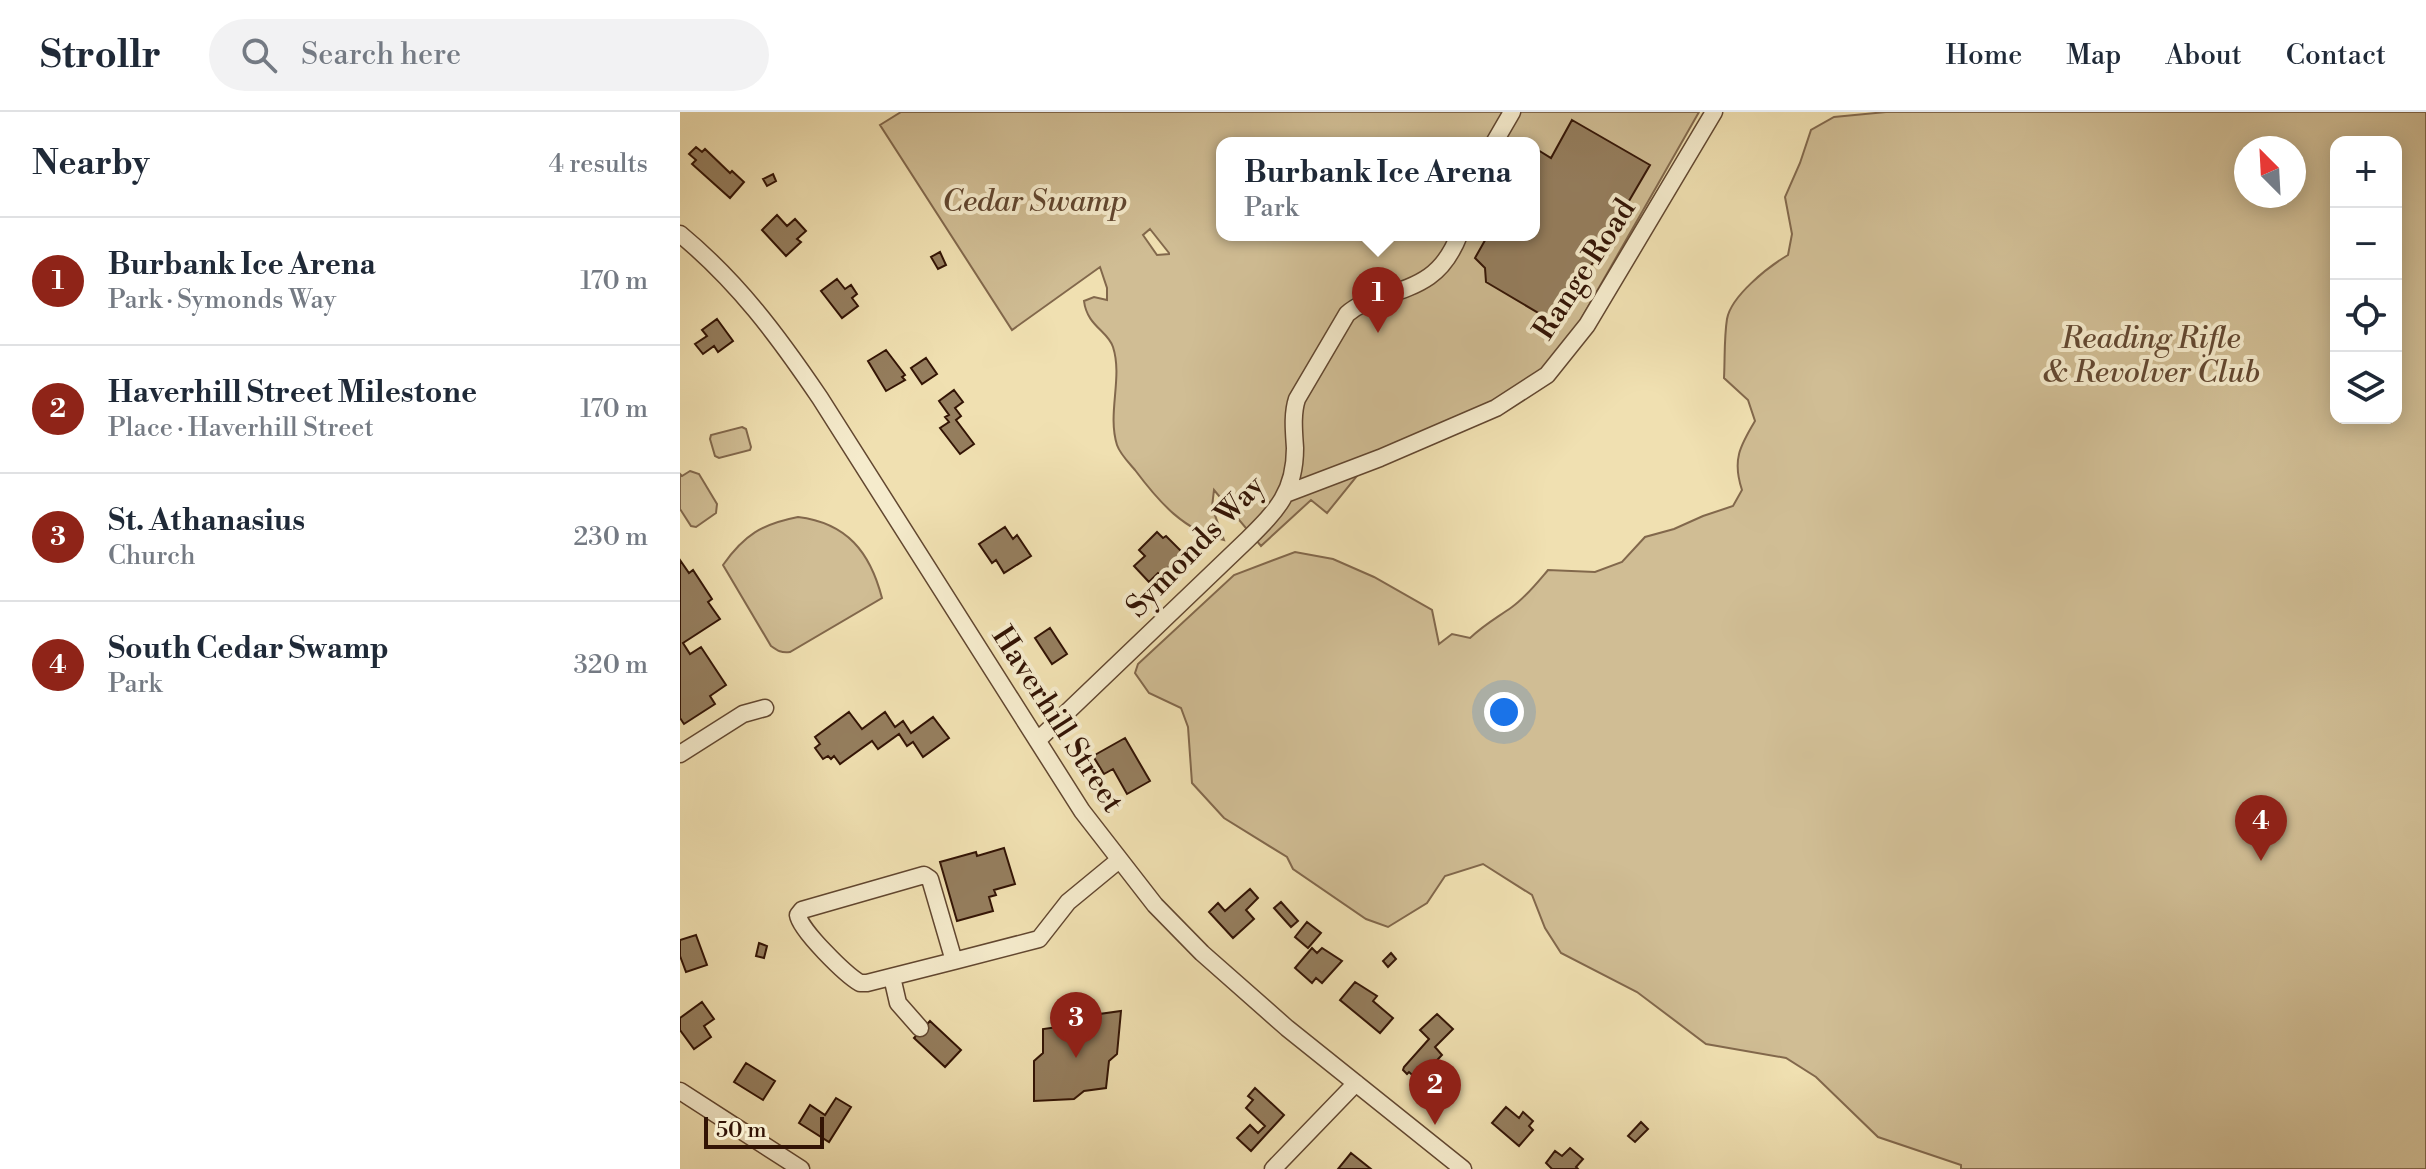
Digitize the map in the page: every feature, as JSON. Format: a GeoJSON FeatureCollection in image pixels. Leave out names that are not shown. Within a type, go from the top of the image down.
{"type":"FeatureCollection","features":[{"type":"Feature","properties":{"kind":"street"},"geometry":{"type":"LineString","coordinates":[[1497,137],[1512,112]]}},
{"type":"Feature","properties":{"kind":"street","name":"Range Road"},"geometry":{"type":"LineString","coordinates":[[1288,493],[1393,453],[1496,408],[1547,375],[1587,325],[1714,112]]}},
{"type":"Feature","properties":{"kind":"street","name":"Haverhill Street"},"geometry":{"type":"LineString","coordinates":[[680,234],[737,286],[785,346],[1082,811],[1155,905],[1191,943],[1287,1028],[1463,1169]]}},
{"type":"Feature","properties":{"kind":"street","name":"Symonds Way"},"geometry":{"type":"LineString","coordinates":[[1038,740],[1256,531],[1288,493],[1294,471],[1297,399],[1341,322],[1358,306],[1432,276],[1448,259],[1456,241]]}},
{"type":"Feature","properties":{"kind":"street"},"geometry":{"type":"LineString","coordinates":[[680,754],[743,714],[765,708]]}},
{"type":"Feature","properties":{"kind":"street"},"geometry":{"type":"LineString","coordinates":[[954,961],[930,879],[924,875],[798,913],[799,922],[855,981],[865,983],[892,977],[954,961],[1039,939],[1068,902],[1119,860]]}},
{"type":"Feature","properties":{"kind":"street"},"geometry":{"type":"LineString","coordinates":[[892,977],[898,1003],[920,1028]]}},
{"type":"Feature","properties":{"kind":"street"},"geometry":{"type":"LineString","coordinates":[[1273,1169],[1356,1083]]}},
{"type":"Feature","properties":{"kind":"street"},"geometry":{"type":"LineString","coordinates":[[680,1091],[801,1169]]}},
{"type":"Feature","properties":{"kind":"green space","name":"Cedar Swamp"},"geometry":{"type":"Polygon","coordinates":[[[901,112],[1699,112],[1580,321],[1547,367],[1517,390],[1373,456],[1327,513],[1311,500],[1261,546],[1214,490],[1212,507],[1224,540],[1185,522],[1153,493],[1120,452],[1114,433],[1116,359],[1110,341],[1089,316],[1084,301],[1094,297],[1107,300],[1107,288],[1100,267],[1012,330],[880,125],[901,112]],[[1150,229],[1143,235],[1157,255],[1169,253],[1150,229]]]}},
{"type":"Feature","properties":{"kind":"green space","name":"Reading Rifle & Revolver Club"},"geometry":{"type":"Polygon","coordinates":[[[1886,112],[2426,112],[2426,1169],[1961,1169],[1961,1165],[1878,1137],[1816,1077],[1786,1058],[1706,1044],[1637,992],[1561,953],[1545,928],[1532,895],[1483,864],[1445,876],[1427,903],[1388,927],[1366,919],[1293,869],[1287,857],[1224,818],[1192,783],[1188,727],[1181,708],[1149,693],[1135,673],[1138,664],[1234,575],[1295,552],[1333,559],[1374,577],[1432,610],[1439,644],[1452,634],[1470,638],[1522,599],[1548,570],[1595,572],[1622,562],[1645,537],[1733,506],[1742,490],[1739,454],[1755,421],[1748,400],[1724,378],[1727,319],[1743,292],[1761,274],[1788,255],[1792,234],[1785,197],[1811,130],[1834,117],[1886,112]]]}},
{"type":"Feature","properties":{"kind":"green space"},"geometry":{"type":"Polygon","coordinates":[[[742,427],[746,429],[750,450],[719,458],[715,456],[711,435],[742,427]]]}},
{"type":"Feature","properties":{"kind":"green space"},"geometry":{"type":"Polygon","coordinates":[[[690,471],[699,474],[717,504],[716,513],[696,527],[691,526],[680,509],[680,474],[682,476],[690,471]]]}},
{"type":"Feature","properties":{"kind":"green space"},"geometry":{"type":"Polygon","coordinates":[[[798,517],[830,526],[854,542],[871,567],[882,598],[790,652],[784,652],[771,646],[723,565],[755,532],[798,517]]]}},
{"type":"Feature","properties":{"kind":"building"},"geometry":{"type":"Polygon","coordinates":[[[1572,120],[1650,165],[1557,324],[1486,282],[1485,268],[1475,258],[1485,241],[1540,241],[1540,151],[1551,158],[1572,120]]]}},
{"type":"Feature","properties":{"kind":"building"},"geometry":{"type":"Polygon","coordinates":[[[696,147],[702,152],[705,149],[744,182],[730,198],[692,164],[696,160],[689,154],[696,147]]]}},
{"type":"Feature","properties":{"kind":"building"},"geometry":{"type":"Polygon","coordinates":[[[773,174],[776,181],[767,186],[763,179],[773,174]]]}},
{"type":"Feature","properties":{"kind":"building"},"geometry":{"type":"Polygon","coordinates":[[[777,215],[787,226],[795,219],[806,231],[797,239],[801,242],[786,256],[762,230],[777,215]]]}},
{"type":"Feature","properties":{"kind":"building"},"geometry":{"type":"Polygon","coordinates":[[[940,252],[946,265],[938,269],[931,257],[940,252]]]}},
{"type":"Feature","properties":{"kind":"building"},"geometry":{"type":"Polygon","coordinates":[[[837,279],[845,289],[851,285],[857,294],[852,298],[858,306],[842,318],[821,291],[837,279]]]}},
{"type":"Feature","properties":{"kind":"building"},"geometry":{"type":"Polygon","coordinates":[[[717,319],[733,341],[718,352],[714,346],[703,354],[695,344],[707,336],[702,330],[717,319]]]}},
{"type":"Feature","properties":{"kind":"building"},"geometry":{"type":"Polygon","coordinates":[[[886,350],[905,375],[902,377],[905,380],[886,391],[868,361],[886,350]]]}},
{"type":"Feature","properties":{"kind":"building"},"geometry":{"type":"Polygon","coordinates":[[[926,358],[937,374],[922,384],[911,368],[926,358]]]}},
{"type":"Feature","properties":{"kind":"building"},"geometry":{"type":"Polygon","coordinates":[[[954,390],[963,402],[955,408],[961,416],[956,420],[974,444],[960,454],[940,428],[949,422],[945,417],[949,415],[939,401],[954,390]]]}},
{"type":"Feature","properties":{"kind":"building"},"geometry":{"type":"Polygon","coordinates":[[[1005,527],[1013,539],[1017,535],[1031,556],[1004,573],[996,560],[992,563],[979,544],[1005,527]]]}},
{"type":"Feature","properties":{"kind":"building"},"geometry":{"type":"Polygon","coordinates":[[[1157,532],[1163,538],[1166,536],[1183,553],[1161,575],[1158,573],[1149,582],[1134,566],[1145,556],[1139,550],[1157,532]]]}},
{"type":"Feature","properties":{"kind":"building"},"geometry":{"type":"Polygon","coordinates":[[[680,560],[689,573],[693,570],[712,599],[708,602],[720,619],[683,643],[690,654],[701,647],[726,685],[710,696],[715,704],[684,724],[680,718],[680,560]]]}},
{"type":"Feature","properties":{"kind":"building"},"geometry":{"type":"Polygon","coordinates":[[[1050,628],[1067,654],[1052,664],[1035,638],[1050,628]]]}},
{"type":"Feature","properties":{"kind":"building"},"geometry":{"type":"Polygon","coordinates":[[[849,712],[862,729],[885,712],[895,727],[903,721],[911,733],[933,717],[949,738],[923,757],[913,742],[907,746],[899,734],[878,749],[872,741],[840,764],[834,756],[823,759],[815,748],[820,744],[815,737],[849,712]]]}},
{"type":"Feature","properties":{"kind":"building"},"geometry":{"type":"Polygon","coordinates":[[[1125,738],[1150,781],[1127,794],[1113,769],[1104,774],[1093,756],[1125,738]]]}},
{"type":"Feature","properties":{"kind":"building"},"geometry":{"type":"Polygon","coordinates":[[[1004,848],[1015,884],[994,890],[996,895],[989,897],[993,911],[957,921],[940,862],[1004,848]]]}},
{"type":"Feature","properties":{"kind":"building"},"geometry":{"type":"Polygon","coordinates":[[[1250,889],[1258,898],[1246,910],[1254,919],[1233,938],[1209,912],[1218,903],[1225,911],[1250,889]]]}},
{"type":"Feature","properties":{"kind":"building"},"geometry":{"type":"Polygon","coordinates":[[[1281,902],[1298,921],[1291,927],[1274,908],[1281,902]]]}},
{"type":"Feature","properties":{"kind":"building"},"geometry":{"type":"Polygon","coordinates":[[[1307,922],[1321,933],[1308,948],[1295,937],[1307,922]]]}},
{"type":"Feature","properties":{"kind":"building"},"geometry":{"type":"Polygon","coordinates":[[[696,935],[707,965],[686,972],[680,956],[680,940],[696,935]]]}},
{"type":"Feature","properties":{"kind":"building"},"geometry":{"type":"Polygon","coordinates":[[[759,943],[767,946],[764,958],[756,956],[759,943]]]}},
{"type":"Feature","properties":{"kind":"building"},"geometry":{"type":"Polygon","coordinates":[[[1312,948],[1317,953],[1322,948],[1342,961],[1322,983],[1316,978],[1312,983],[1295,968],[1312,948]]]}},
{"type":"Feature","properties":{"kind":"building"},"geometry":{"type":"Polygon","coordinates":[[[1391,953],[1396,959],[1388,967],[1383,961],[1391,953]]]}},
{"type":"Feature","properties":{"kind":"building"},"geometry":{"type":"Polygon","coordinates":[[[1355,982],[1377,996],[1373,1001],[1393,1018],[1380,1033],[1340,1000],[1355,982]]]}},
{"type":"Feature","properties":{"kind":"building"},"geometry":{"type":"Polygon","coordinates":[[[702,1002],[714,1019],[704,1026],[711,1037],[694,1049],[680,1030],[680,1018],[702,1002]]]}},
{"type":"Feature","properties":{"kind":"building"},"geometry":{"type":"Polygon","coordinates":[[[1121,1011],[1117,1054],[1109,1061],[1106,1088],[1084,1091],[1074,1099],[1034,1101],[1034,1061],[1043,1053],[1043,1029],[1072,1025],[1078,1017],[1121,1011]]]}},
{"type":"Feature","properties":{"kind":"building"},"geometry":{"type":"Polygon","coordinates":[[[1437,1014],[1453,1029],[1435,1047],[1442,1055],[1418,1080],[1403,1070],[1429,1039],[1420,1030],[1437,1014]]]}},
{"type":"Feature","properties":{"kind":"building"},"geometry":{"type":"Polygon","coordinates":[[[930,1021],[961,1050],[945,1067],[914,1038],[930,1021]]]}},
{"type":"Feature","properties":{"kind":"building"},"geometry":{"type":"Polygon","coordinates":[[[746,1063],[775,1081],[763,1100],[734,1082],[746,1063]]]}},
{"type":"Feature","properties":{"kind":"building"},"geometry":{"type":"Polygon","coordinates":[[[1255,1088],[1284,1115],[1251,1151],[1237,1138],[1250,1125],[1258,1133],[1265,1126],[1246,1108],[1253,1100],[1248,1096],[1255,1088]]]}},
{"type":"Feature","properties":{"kind":"building"},"geometry":{"type":"Polygon","coordinates":[[[836,1098],[851,1107],[829,1142],[799,1123],[810,1105],[825,1115],[836,1098]]]}},
{"type":"Feature","properties":{"kind":"building"},"geometry":{"type":"Polygon","coordinates":[[[1506,1107],[1519,1118],[1523,1112],[1533,1121],[1529,1126],[1533,1130],[1519,1146],[1492,1123],[1506,1107]]]}},
{"type":"Feature","properties":{"kind":"building"},"geometry":{"type":"Polygon","coordinates":[[[1641,1122],[1648,1129],[1635,1142],[1628,1136],[1641,1122]]]}},
{"type":"Feature","properties":{"kind":"building"},"geometry":{"type":"Polygon","coordinates":[[[1570,1148],[1583,1159],[1576,1167],[1578,1169],[1552,1169],[1546,1163],[1555,1151],[1562,1156],[1570,1148]]]}},
{"type":"Feature","properties":{"kind":"building"},"geometry":{"type":"Polygon","coordinates":[[[1351,1153],[1371,1169],[1338,1169],[1351,1153]]]}},
{"type":"Feature","properties":{"kind":"place","name":"Burbank Ice Arena"},"geometry":{"type":"Point","coordinates":[1378,333]}},
{"type":"Feature","properties":{"kind":"place","name":"South Cedar Swamp"},"geometry":{"type":"Point","coordinates":[2261,861]}},
{"type":"Feature","properties":{"kind":"place","name":"St. Athanasius"},"geometry":{"type":"Point","coordinates":[1076,1058]}},
{"type":"Feature","properties":{"kind":"place","name":"Haverhill Street Milestone"},"geometry":{"type":"Point","coordinates":[1435,1125]}}]}
